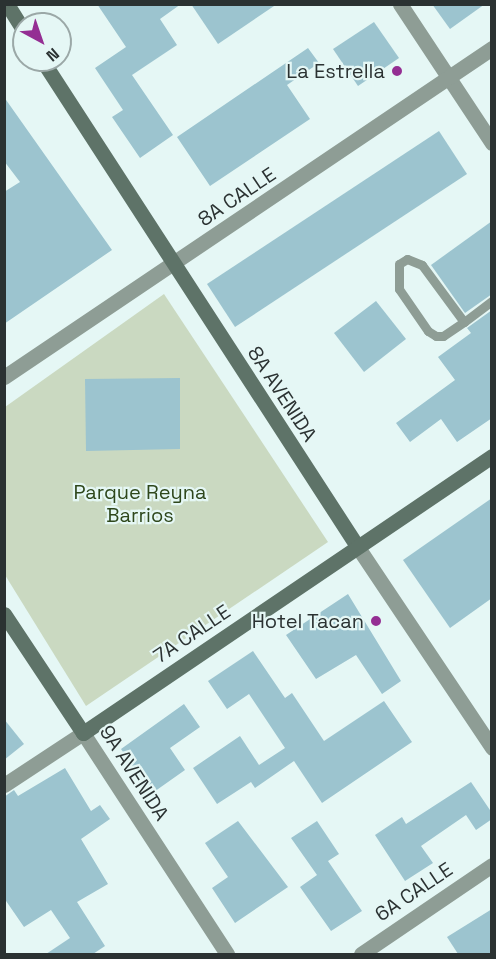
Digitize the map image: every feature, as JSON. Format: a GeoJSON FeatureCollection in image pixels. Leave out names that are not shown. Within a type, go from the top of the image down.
{"type":"FeatureCollection","features":[{"type":"Feature","properties":{"kind":"street"},"geometry":{"type":"LineString","coordinates":[[400,4],[447,79],[492,143]]}},
{"type":"Feature","properties":{"kind":"street","name":"8A CALLE"},"geometry":{"type":"LineString","coordinates":[[4,378],[172,267],[492,48]]}},
{"type":"Feature","properties":{"kind":"street","name":"8A AVENIDA"},"geometry":{"type":"LineString","coordinates":[[50,72],[172,267],[492,748]]}},
{"type":"Feature","properties":{"kind":"street","name":"7A CALLE"},"geometry":{"type":"LineString","coordinates":[[4,785],[492,456]]}},
{"type":"Feature","properties":{"kind":"street","name":"9A AVENIDA"},"geometry":{"type":"LineString","coordinates":[[4,614],[228,954]]}},
{"type":"Feature","properties":{"kind":"street","name":"6A CALLE"},"geometry":{"type":"LineString","coordinates":[[361,954],[492,865]]}},
{"type":"Feature","properties":{"kind":"lane"},"geometry":{"type":"LineString","coordinates":[[464,322],[422,265],[407,259],[399,264],[399,289],[428,331],[443,336],[464,322],[492,301]]}},
{"type":"Feature","properties":{"kind":"green space","name":"Parque Reyna Barrios"},"geometry":{"type":"Polygon","coordinates":[[[164,294],[328,542],[86,706],[5,575],[5,407],[164,294]]]}},
{"type":"Feature","properties":{"kind":"building"},"geometry":{"type":"Polygon","coordinates":[[[97,4],[181,4],[160,19],[177,45],[132,75],[173,135],[140,158],[112,117],[123,110],[95,68],[126,47],[97,4]]]}},
{"type":"Feature","properties":{"kind":"building"},"geometry":{"type":"Polygon","coordinates":[[[191,4],[277,4],[218,44],[191,4]]]}},
{"type":"Feature","properties":{"kind":"building"},"geometry":{"type":"Polygon","coordinates":[[[432,4],[485,4],[450,29],[432,4]]]}},
{"type":"Feature","properties":{"kind":"building"},"geometry":{"type":"Polygon","coordinates":[[[374,22],[399,58],[358,86],[333,49],[374,22]]]}},
{"type":"Feature","properties":{"kind":"building"},"geometry":{"type":"Polygon","coordinates":[[[308,48],[319,63],[287,85],[310,119],[210,186],[177,137],[308,48]]]}},
{"type":"Feature","properties":{"kind":"building"},"geometry":{"type":"Polygon","coordinates":[[[4,97],[112,250],[4,324],[4,192],[20,182],[4,161],[4,97]]]}},
{"type":"Feature","properties":{"kind":"building"},"geometry":{"type":"Polygon","coordinates":[[[439,131],[467,174],[235,327],[207,284],[439,131]]]}},
{"type":"Feature","properties":{"kind":"building"},"geometry":{"type":"Polygon","coordinates":[[[492,221],[492,294],[465,313],[431,265],[492,221]]]}},
{"type":"Feature","properties":{"kind":"building"},"geometry":{"type":"Polygon","coordinates":[[[376,301],[406,339],[364,372],[334,333],[376,301]]]}},
{"type":"Feature","properties":{"kind":"building"},"geometry":{"type":"Polygon","coordinates":[[[492,310],[492,418],[457,442],[441,419],[410,442],[396,423],[455,380],[438,357],[471,333],[467,328],[492,310]]]}},
{"type":"Feature","properties":{"kind":"building"},"geometry":{"type":"Polygon","coordinates":[[[180,378],[180,449],[86,451],[85,379],[180,378]]]}},
{"type":"Feature","properties":{"kind":"building"},"geometry":{"type":"Polygon","coordinates":[[[492,498],[492,598],[450,628],[403,560],[492,498]]]}},
{"type":"Feature","properties":{"kind":"building"},"geometry":{"type":"Polygon","coordinates":[[[348,594],[401,681],[382,694],[356,655],[316,679],[286,635],[348,594]]]}},
{"type":"Feature","properties":{"kind":"building"},"geometry":{"type":"Polygon","coordinates":[[[253,651],[285,698],[292,693],[324,741],[384,701],[412,742],[322,803],[294,761],[255,788],[251,782],[217,804],[193,768],[240,736],[259,765],[285,748],[249,694],[227,709],[208,681],[253,651]]]}},
{"type":"Feature","properties":{"kind":"building"},"geometry":{"type":"Polygon","coordinates":[[[184,704],[200,727],[170,748],[185,770],[151,794],[121,749],[184,704]]]}},
{"type":"Feature","properties":{"kind":"building"},"geometry":{"type":"Polygon","coordinates":[[[4,719],[24,744],[4,760],[4,719]]]}},
{"type":"Feature","properties":{"kind":"building"},"geometry":{"type":"Polygon","coordinates":[[[65,768],[91,811],[100,805],[110,819],[81,839],[108,884],[77,902],[105,946],[93,954],[46,954],[70,938],[51,910],[24,927],[4,898],[4,797],[14,790],[18,796],[65,768]]]}},
{"type":"Feature","properties":{"kind":"building"},"geometry":{"type":"Polygon","coordinates":[[[471,782],[492,813],[492,819],[476,830],[466,815],[421,846],[433,863],[405,881],[375,835],[402,817],[406,824],[471,782]]]}},
{"type":"Feature","properties":{"kind":"building"},"geometry":{"type":"Polygon","coordinates":[[[238,821],[288,887],[235,923],[212,888],[228,877],[205,843],[238,821]]]}},
{"type":"Feature","properties":{"kind":"building"},"geometry":{"type":"Polygon","coordinates":[[[317,821],[339,854],[328,861],[362,911],[331,931],[300,887],[317,875],[291,838],[317,821]]]}},
{"type":"Feature","properties":{"kind":"building"},"geometry":{"type":"Polygon","coordinates":[[[492,909],[492,954],[458,954],[447,937],[492,909]]]}},
{"type":"Feature","properties":{"kind":"place","name":"La Estrella"},"geometry":{"type":"Point","coordinates":[397,71]}},
{"type":"Feature","properties":{"kind":"place","name":"Hotel Tacan"},"geometry":{"type":"Point","coordinates":[376,621]}}]}
